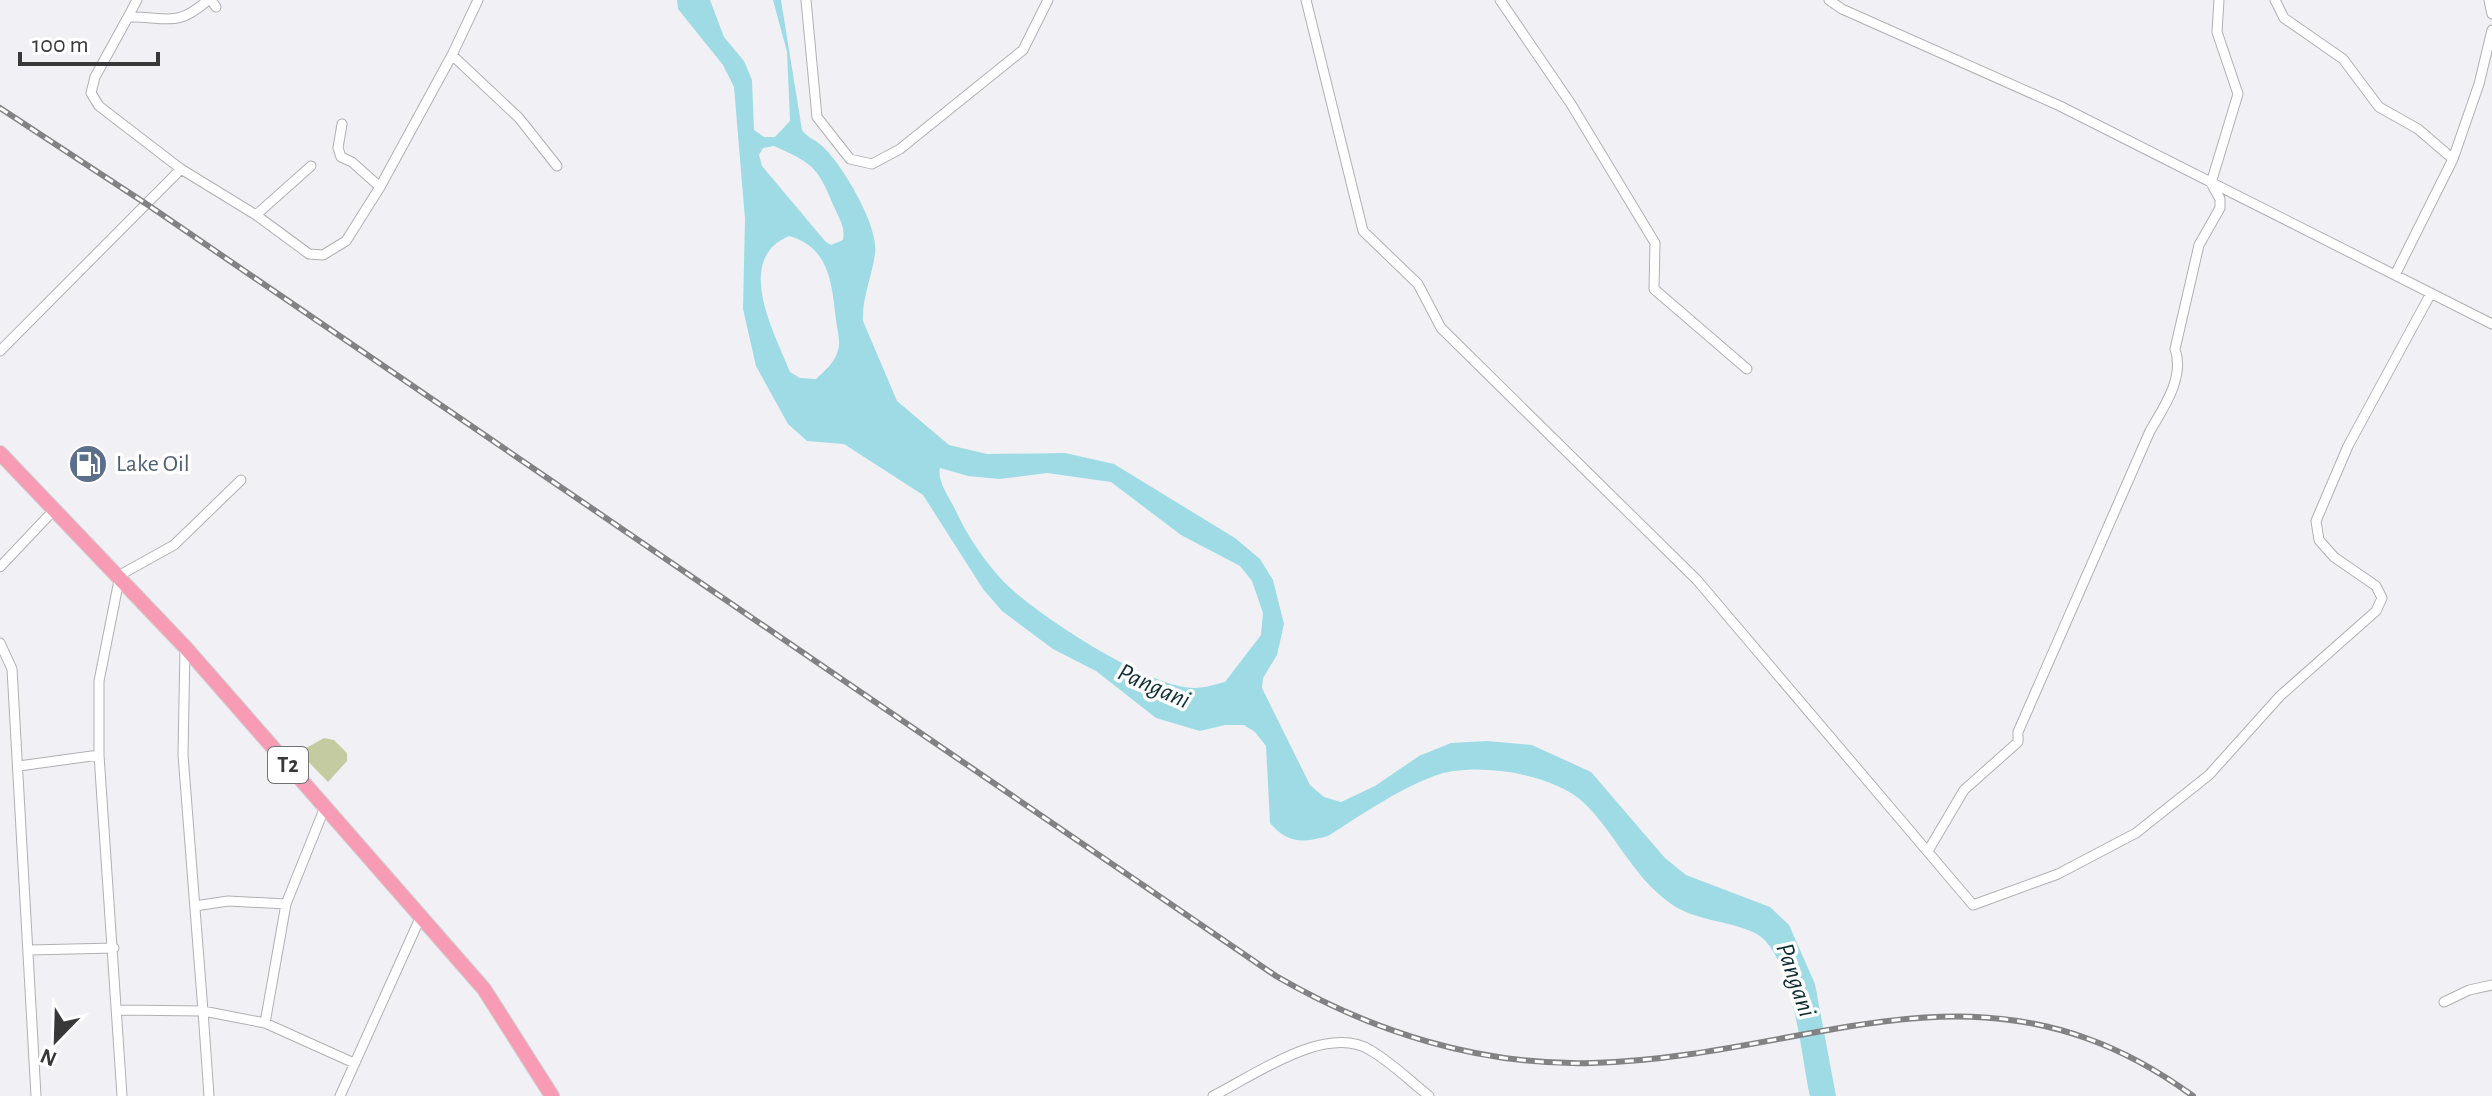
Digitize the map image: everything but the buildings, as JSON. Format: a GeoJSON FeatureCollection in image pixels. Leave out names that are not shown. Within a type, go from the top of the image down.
{"type":"FeatureCollection","features":[{"type":"Feature","properties":{"kind":"highway","name":"T2"},"geometry":{"type":"LineString","coordinates":[[0,453],[120,575],[484,989],[552,1096]]}},
{"type":"Feature","properties":{"kind":"street"},"geometry":{"type":"LineString","coordinates":[[137,0],[95,77],[91,93],[99,106],[181,169],[256,215],[309,254],[323,255],[346,241],[380,187],[452,55],[478,0]]}},
{"type":"Feature","properties":{"kind":"street"},"geometry":{"type":"LineString","coordinates":[[806,0],[817,117],[850,159],[872,164],[900,149],[1023,50],[1048,0]]}},
{"type":"Feature","properties":{"kind":"street"},"geometry":{"type":"LineString","coordinates":[[1306,0],[1363,231],[1418,284],[1441,328],[1697,580],[1973,905],[2058,874],[2136,833],[2209,775],[2280,696],[2376,611],[2382,598],[2376,586],[2334,557],[2319,540],[2316,521],[2348,446],[2430,295]]}},
{"type":"Feature","properties":{"kind":"street"},"geometry":{"type":"LineString","coordinates":[[1500,0],[1571,104],[1655,243],[1654,289],[1747,369]]}},
{"type":"Feature","properties":{"kind":"street"},"geometry":{"type":"LineString","coordinates":[[1829,0],[1842,9],[2060,106],[2492,324]]}},
{"type":"Feature","properties":{"kind":"street"},"geometry":{"type":"LineString","coordinates":[[1928,851],[1964,790],[2018,742],[2018,732],[2150,431],[2167,401],[2180,363],[2175,349],[2199,245],[2220,208],[2220,199],[2211,183],[2238,94],[2217,32],[2219,0]]}},
{"type":"Feature","properties":{"kind":"street"},"geometry":{"type":"LineString","coordinates":[[2275,0],[2284,18],[2343,59],[2379,107],[2418,129],[2453,159]]}},
{"type":"Feature","properties":{"kind":"street"},"geometry":{"type":"LineString","coordinates":[[2489,0],[2492,14]]}},
{"type":"Feature","properties":{"kind":"street"},"geometry":{"type":"LineString","coordinates":[[128,17],[167,20],[188,17],[212,2]]}},
{"type":"Feature","properties":{"kind":"street"},"geometry":{"type":"LineString","coordinates":[[2395,275],[2453,159],[2479,84],[2492,30]]}},
{"type":"Feature","properties":{"kind":"street"},"geometry":{"type":"LineString","coordinates":[[452,55],[519,118],[557,166]]}},
{"type":"Feature","properties":{"kind":"street"},"geometry":{"type":"LineString","coordinates":[[342,124],[338,148],[341,157],[352,162],[380,187]]}},
{"type":"Feature","properties":{"kind":"street"},"geometry":{"type":"LineString","coordinates":[[256,215],[311,166]]}},
{"type":"Feature","properties":{"kind":"street"},"geometry":{"type":"LineString","coordinates":[[0,351],[181,169]]}},
{"type":"Feature","properties":{"kind":"street"},"geometry":{"type":"LineString","coordinates":[[122,1096],[119,1010],[99,755],[99,681],[120,575],[174,545],[241,480]]}},
{"type":"Feature","properties":{"kind":"street"},"geometry":{"type":"LineString","coordinates":[[0,567],[54,510]]}},
{"type":"Feature","properties":{"kind":"street"},"geometry":{"type":"LineString","coordinates":[[0,643],[12,669],[36,1096]]}},
{"type":"Feature","properties":{"kind":"street"},"geometry":{"type":"LineString","coordinates":[[185,647],[183,755],[209,1096]]}},
{"type":"Feature","properties":{"kind":"street"},"geometry":{"type":"LineString","coordinates":[[19,766],[99,755]]}},
{"type":"Feature","properties":{"kind":"street"},"geometry":{"type":"LineString","coordinates":[[265,1023],[286,904],[325,807]]}},
{"type":"Feature","properties":{"kind":"street"},"geometry":{"type":"LineString","coordinates":[[195,906],[228,901],[286,904]]}},
{"type":"Feature","properties":{"kind":"street"},"geometry":{"type":"LineString","coordinates":[[340,1096],[421,916]]}},
{"type":"Feature","properties":{"kind":"street"},"geometry":{"type":"LineString","coordinates":[[30,950],[114,948]]}},
{"type":"Feature","properties":{"kind":"street"},"geometry":{"type":"LineString","coordinates":[[2444,1002],[2469,990],[2492,985]]}},
{"type":"Feature","properties":{"kind":"street"},"geometry":{"type":"LineString","coordinates":[[119,1010],[203,1011],[265,1023],[354,1063]]}},
{"type":"Feature","properties":{"kind":"street"},"geometry":{"type":"LineString","coordinates":[[1213,1096],[1305,1049],[1330,1041],[1355,1043],[1369,1049],[1429,1096]]}},
{"type":"Feature","properties":{"kind":"green space"},"geometry":{"type":"Polygon","coordinates":[[[324,738],[334,740],[347,753],[347,761],[328,782],[299,752],[324,738]]]}},
{"type":"Feature","properties":{"kind":"water","name":"Pangani"},"geometry":{"type":"Polygon","coordinates":[[[677,0],[710,0],[724,37],[744,61],[752,80],[754,130],[764,137],[775,137],[790,121],[787,52],[773,0],[781,0],[802,130],[839,165],[871,228],[875,254],[863,321],[897,401],[949,445],[987,454],[1065,453],[1114,464],[1235,538],[1260,559],[1273,580],[1284,624],[1277,655],[1263,678],[1262,688],[1310,785],[1324,797],[1341,802],[1375,786],[1419,756],[1451,743],[1487,741],[1532,745],[1591,772],[1665,858],[1686,875],[1770,907],[1789,925],[1815,984],[1836,1096],[1810,1096],[1787,983],[1768,944],[1755,933],[1700,917],[1670,903],[1645,880],[1594,814],[1569,792],[1512,772],[1450,772],[1406,788],[1328,836],[1296,840],[1283,835],[1270,823],[1266,746],[1255,732],[1244,725],[1225,725],[1200,731],[1156,718],[1096,671],[1053,649],[1002,611],[983,589],[923,495],[844,444],[807,441],[788,424],[756,366],[743,309],[745,219],[734,87],[723,65],[678,9],[677,0]],[[774,146],[763,148],[759,155],[762,166],[825,241],[831,245],[843,240],[841,222],[820,177],[808,164],[774,146]],[[789,236],[772,247],[763,262],[761,279],[768,318],[790,372],[800,378],[816,379],[832,363],[839,347],[833,293],[826,268],[813,249],[802,241],[789,236]],[[940,468],[940,478],[970,537],[1005,583],[1067,631],[1124,664],[1175,685],[1207,687],[1225,682],[1261,635],[1263,613],[1252,581],[1240,566],[1181,535],[1111,482],[1047,473],[999,479],[968,476],[940,468]]]}},
{"type":"Feature","properties":{"kind":"railway"},"geometry":{"type":"LineString","coordinates":[[0,108],[148,205],[1276,976],[1350,1014],[1428,1042],[1468,1052],[1509,1059],[1592,1063],[1673,1056],[1898,1020],[1970,1017],[2042,1025],[2116,1050],[2193,1096]]}},
{"type":"Feature","properties":{"kind":"place","name":"Lake Oil"},"geometry":{"type":"Point","coordinates":[88,464]}}]}
